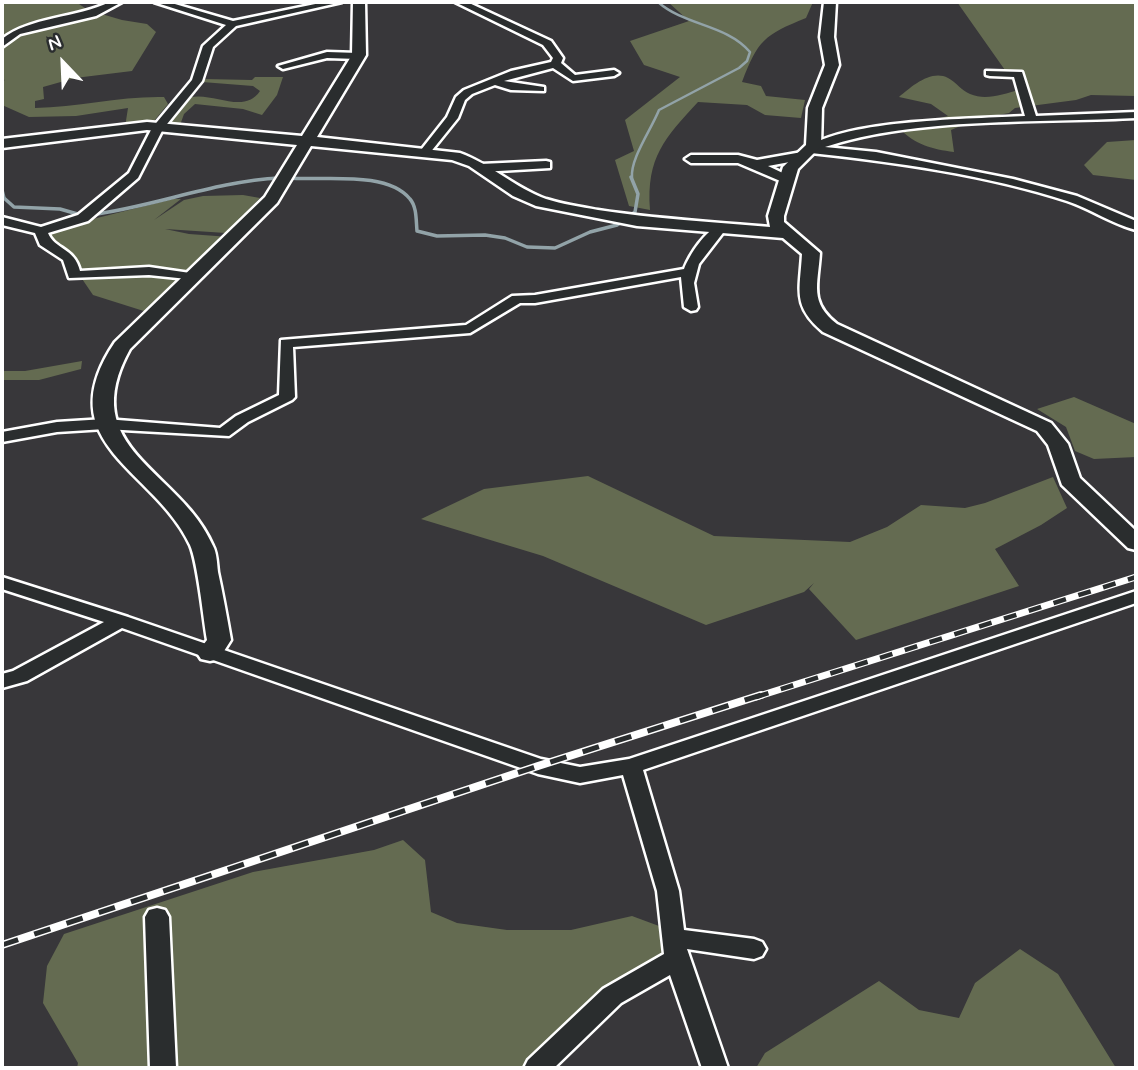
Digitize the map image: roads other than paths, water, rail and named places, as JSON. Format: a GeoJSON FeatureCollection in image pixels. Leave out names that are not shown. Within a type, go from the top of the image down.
{"type":"FeatureCollection","features":[{"type":"Feature","properties":{"kind":"street"},"geometry":{"type":"LineString","coordinates":[[2,44],[17,32],[35,25],[93,13],[117,2]]}},
{"type":"Feature","properties":{"kind":"street"},"geometry":{"type":"LineString","coordinates":[[159,2],[233,24],[337,2]]}},
{"type":"Feature","properties":{"kind":"street"},"geometry":{"type":"LineString","coordinates":[[210,653],[219,640],[202,546],[180,513],[111,438],[105,424],[102,403],[112,363],[122,346],[271,200],[358,57],[359,2]]}},
{"type":"Feature","properties":{"kind":"street"},"geometry":{"type":"LineString","coordinates":[[460,2],[547,43],[558,54],[555,64]]}},
{"type":"Feature","properties":{"kind":"street"},"geometry":{"type":"LineString","coordinates":[[831,2],[827,37],[832,65],[815,108],[809,151],[791,167],[785,179],[776,223],[811,253],[807,300],[812,315],[830,328],[1044,427],[1058,444],[1070,480],[1136,543]]}},
{"type":"Feature","properties":{"kind":"street"},"geometry":{"type":"LineString","coordinates":[[2,221],[41,231],[87,215],[134,175],[158,128],[197,81],[208,46],[233,24]]}},
{"type":"Feature","properties":{"kind":"street"},"geometry":{"type":"LineString","coordinates":[[283,66],[327,55],[358,57]]}},
{"type":"Feature","properties":{"kind":"street"},"geometry":{"type":"LineString","coordinates":[[555,64],[573,78],[614,73]]}},
{"type":"Feature","properties":{"kind":"street"},"geometry":{"type":"LineString","coordinates":[[425,152],[452,118],[460,99],[468,92],[514,73],[555,64]]}},
{"type":"Feature","properties":{"kind":"street"},"geometry":{"type":"LineString","coordinates":[[990,73],[1018,74],[1032,120]]}},
{"type":"Feature","properties":{"kind":"street"},"geometry":{"type":"LineString","coordinates":[[494,81],[511,87],[540,89]]}},
{"type":"Feature","properties":{"kind":"street"},"geometry":{"type":"LineString","coordinates":[[757,164],[809,151],[847,136],[927,124],[1136,115]]}},
{"type":"Feature","properties":{"kind":"street"},"geometry":{"type":"LineString","coordinates":[[2,143],[123,128],[158,128],[425,152],[455,156],[542,203],[637,221],[787,233]]}},
{"type":"Feature","properties":{"kind":"street"},"geometry":{"type":"LineString","coordinates":[[809,151],[876,156],[1013,183],[1073,199],[1136,226]]}},
{"type":"Feature","properties":{"kind":"street"},"geometry":{"type":"LineString","coordinates":[[691,159],[738,159],[757,164],[785,179]]}},
{"type":"Feature","properties":{"kind":"street"},"geometry":{"type":"LineString","coordinates":[[481,168],[546,164]]}},
{"type":"Feature","properties":{"kind":"street"},"geometry":{"type":"LineString","coordinates":[[691,307],[685,287],[693,259],[720,229]]}},
{"type":"Feature","properties":{"kind":"street"},"geometry":{"type":"LineString","coordinates":[[41,231],[45,243],[66,253],[73,263],[74,275],[149,271],[192,277]]}},
{"type":"Feature","properties":{"kind":"street"},"geometry":{"type":"LineString","coordinates":[[2,437],[57,427],[105,424],[223,433],[242,419],[287,397],[286,344],[470,329],[517,299],[536,299],[689,272]]}},
{"type":"Feature","properties":{"kind":"street"},"geometry":{"type":"LineString","coordinates":[[2,583],[121,621],[560,773],[580,775],[631,766],[1136,597]]}},
{"type":"Feature","properties":{"kind":"street"},"geometry":{"type":"LineString","coordinates":[[2,681],[20,676],[121,621]]}},
{"type":"Feature","properties":{"kind":"street"},"geometry":{"type":"LineString","coordinates":[[631,766],[668,891],[675,949],[715,1068]]}},
{"type":"Feature","properties":{"kind":"street"},"geometry":{"type":"LineString","coordinates":[[157,917],[163,1068]]}},
{"type":"Feature","properties":{"kind":"street"},"geometry":{"type":"LineString","coordinates":[[537,1068],[612,996],[675,949],[754,949]]}},
{"type":"Feature","properties":{"kind":"waterway"},"geometry":{"type":"LineString","coordinates":[[632,178],[634,162],[659,110],[739,68],[747,61],[750,52],[729,36],[680,16],[658,2]]}},
{"type":"Feature","properties":{"kind":"waterway"},"geometry":{"type":"LineString","coordinates":[[292,178],[289,178],[370,180],[386,184],[400,190],[412,202],[417,231],[437,236],[485,235],[505,238],[527,247],[555,248],[590,232],[617,225],[635,212],[638,194],[631,177]]}},
{"type":"Feature","properties":{"kind":"waterway"},"geometry":{"type":"LineString","coordinates":[[90,215],[232,184],[280,178],[274,178]]}},
{"type":"Feature","properties":{"kind":"waterway"},"geometry":{"type":"LineString","coordinates":[[2,190],[4,198],[14,207],[60,209],[81,215]]}},
{"type":"Feature","properties":{"kind":"railway"},"geometry":{"type":"LineString","coordinates":[[756,697],[1136,577]]}},
{"type":"Feature","properties":{"kind":"railway"},"geometry":{"type":"LineString","coordinates":[[2,945],[538,766],[761,695]]}}]}
